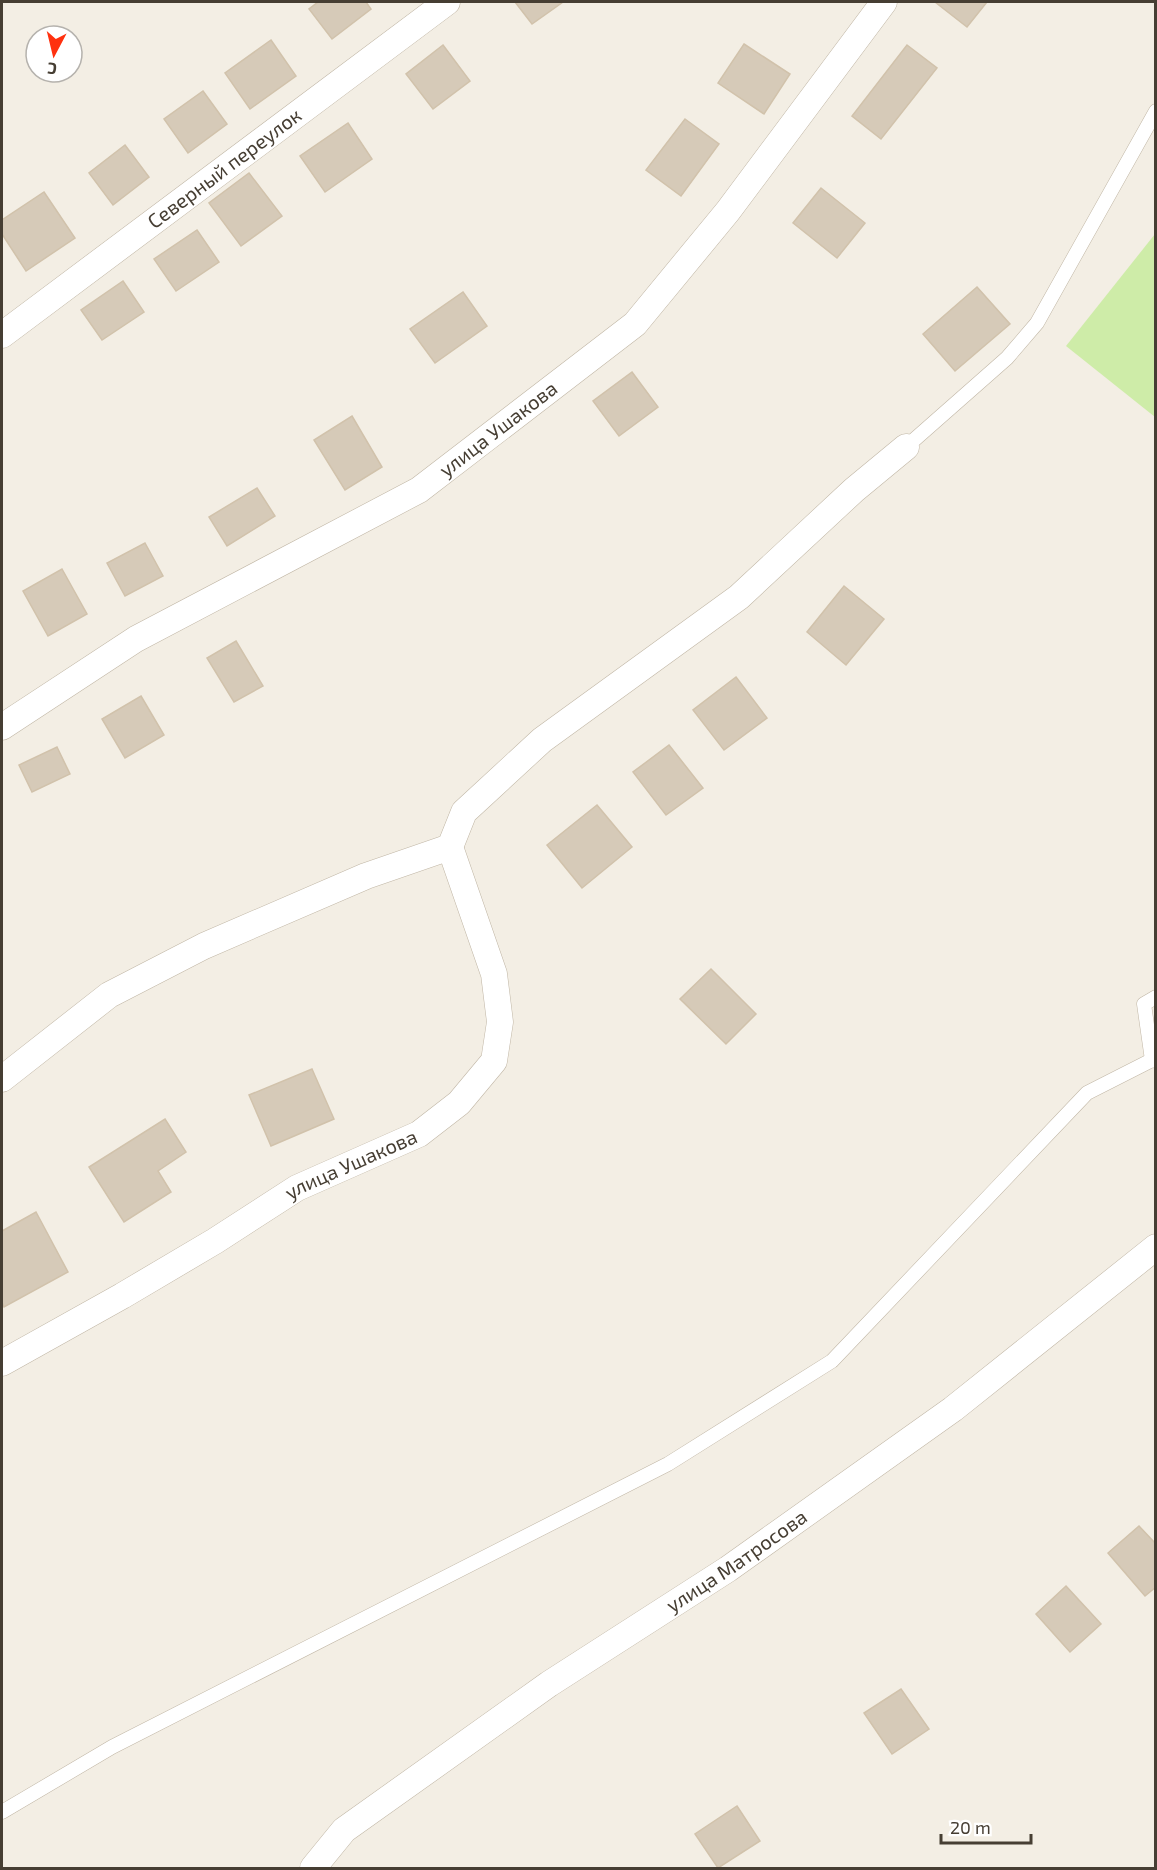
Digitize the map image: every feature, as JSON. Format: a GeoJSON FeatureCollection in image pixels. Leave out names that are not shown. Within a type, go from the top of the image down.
{"type":"FeatureCollection","features":[{"type":"Feature","properties":{"kind":"street","name":"Северный переулок"},"geometry":{"type":"LineString","coordinates":[[2,335],[447,2]]}},
{"type":"Feature","properties":{"kind":"street","name":"улица Ушакова"},"geometry":{"type":"LineString","coordinates":[[2,727],[136,639],[419,490],[635,324],[728,211],[884,2]]}},
{"type":"Feature","properties":{"kind":"street"},"geometry":{"type":"LineString","coordinates":[[2,1079],[109,995],[204,946],[366,876],[450,847],[464,812],[542,740],[739,597],[854,490],[906,447]]}},
{"type":"Feature","properties":{"kind":"street","name":"улица Ушакова"},"geometry":{"type":"LineString","coordinates":[[2,1363],[133,1290],[297,1188],[419,1134],[459,1103],[494,1061],[500,1022],[494,974],[450,847]]}},
{"type":"Feature","properties":{"kind":"street","name":"улица Матросова"},"geometry":{"type":"LineString","coordinates":[[313,1869],[344,1830],[549,1684],[728,1569],[944,1416],[1155,1247]]}},
{"type":"Feature","properties":{"kind":"lane"},"geometry":{"type":"LineString","coordinates":[[906,447],[1007,358],[1038,323],[1155,111]]}},
{"type":"Feature","properties":{"kind":"lane"},"geometry":{"type":"LineString","coordinates":[[2,1812],[112,1747],[668,1464],[832,1361],[1087,1093],[1154,1060],[1144,1004],[1155,996]]}},
{"type":"Feature","properties":{"kind":"green space"},"geometry":{"type":"Polygon","coordinates":[[[1155,234],[1155,417],[1066,346],[1155,234]]]}},
{"type":"Feature","properties":{"kind":"building"},"geometry":{"type":"Polygon","coordinates":[[[318,2],[366,2],[371,9],[332,39],[309,9],[318,2]]]}},
{"type":"Feature","properties":{"kind":"building"},"geometry":{"type":"Polygon","coordinates":[[[515,2],[563,2],[532,24],[515,2]]]}},
{"type":"Feature","properties":{"kind":"building"},"geometry":{"type":"Polygon","coordinates":[[[935,2],[987,2],[967,27],[935,2]]]}},
{"type":"Feature","properties":{"kind":"building"},"geometry":{"type":"Polygon","coordinates":[[[271,40],[296,76],[250,109],[225,73],[271,40]]]}},
{"type":"Feature","properties":{"kind":"building"},"geometry":{"type":"Polygon","coordinates":[[[744,44],[790,74],[764,114],[718,83],[744,44]]]}},
{"type":"Feature","properties":{"kind":"building"},"geometry":{"type":"Polygon","coordinates":[[[443,45],[470,81],[433,109],[406,74],[443,45]]]}},
{"type":"Feature","properties":{"kind":"building"},"geometry":{"type":"Polygon","coordinates":[[[907,45],[937,68],[881,139],[852,116],[907,45]]]}},
{"type":"Feature","properties":{"kind":"building"},"geometry":{"type":"Polygon","coordinates":[[[203,91],[227,124],[188,153],[164,119],[203,91]]]}},
{"type":"Feature","properties":{"kind":"building"},"geometry":{"type":"Polygon","coordinates":[[[685,119],[719,144],[681,196],[646,170],[685,119]]]}},
{"type":"Feature","properties":{"kind":"building"},"geometry":{"type":"Polygon","coordinates":[[[348,123],[372,159],[325,192],[300,156],[348,123]]]}},
{"type":"Feature","properties":{"kind":"building"},"geometry":{"type":"Polygon","coordinates":[[[125,145],[149,177],[113,205],[89,173],[125,145]]]}},
{"type":"Feature","properties":{"kind":"building"},"geometry":{"type":"Polygon","coordinates":[[[249,173],[282,216],[241,246],[209,203],[249,173]]]}},
{"type":"Feature","properties":{"kind":"building"},"geometry":{"type":"Polygon","coordinates":[[[821,188],[865,223],[837,258],[793,223],[821,188]]]}},
{"type":"Feature","properties":{"kind":"building"},"geometry":{"type":"Polygon","coordinates":[[[44,192],[75,238],[26,271],[2,234],[2,220],[44,192]]]}},
{"type":"Feature","properties":{"kind":"building"},"geometry":{"type":"Polygon","coordinates":[[[197,230],[219,262],[176,291],[154,259],[197,230]]]}},
{"type":"Feature","properties":{"kind":"building"},"geometry":{"type":"Polygon","coordinates":[[[123,281],[144,312],[102,340],[81,310],[123,281]]]}},
{"type":"Feature","properties":{"kind":"building"},"geometry":{"type":"Polygon","coordinates":[[[977,287],[1010,324],[955,371],[923,334],[977,287]]]}},
{"type":"Feature","properties":{"kind":"building"},"geometry":{"type":"Polygon","coordinates":[[[463,292],[487,326],[435,363],[410,329],[463,292]]]}},
{"type":"Feature","properties":{"kind":"building"},"geometry":{"type":"Polygon","coordinates":[[[632,372],[658,407],[619,436],[593,401],[632,372]]]}},
{"type":"Feature","properties":{"kind":"building"},"geometry":{"type":"Polygon","coordinates":[[[352,416],[382,467],[345,490],[314,440],[352,416]]]}},
{"type":"Feature","properties":{"kind":"building"},"geometry":{"type":"Polygon","coordinates":[[[257,488],[275,516],[227,546],[209,517],[257,488]]]}},
{"type":"Feature","properties":{"kind":"building"},"geometry":{"type":"Polygon","coordinates":[[[145,543],[163,576],[125,596],[107,563],[145,543]]]}},
{"type":"Feature","properties":{"kind":"building"},"geometry":{"type":"Polygon","coordinates":[[[62,569],[87,614],[48,636],[23,591],[62,569]]]}},
{"type":"Feature","properties":{"kind":"building"},"geometry":{"type":"Polygon","coordinates":[[[844,586],[884,619],[846,665],[807,632],[844,586]]]}},
{"type":"Feature","properties":{"kind":"building"},"geometry":{"type":"Polygon","coordinates":[[[236,641],[263,686],[234,702],[207,658],[236,641]]]}},
{"type":"Feature","properties":{"kind":"building"},"geometry":{"type":"Polygon","coordinates":[[[736,677],[767,718],[724,750],[693,710],[736,677]]]}},
{"type":"Feature","properties":{"kind":"building"},"geometry":{"type":"Polygon","coordinates":[[[141,696],[164,735],[125,758],[102,719],[141,696]]]}},
{"type":"Feature","properties":{"kind":"building"},"geometry":{"type":"Polygon","coordinates":[[[669,745],[703,788],[666,815],[633,772],[669,745]]]}},
{"type":"Feature","properties":{"kind":"building"},"geometry":{"type":"Polygon","coordinates":[[[57,747],[70,774],[32,792],[19,765],[57,747]]]}},
{"type":"Feature","properties":{"kind":"building"},"geometry":{"type":"Polygon","coordinates":[[[597,805],[632,847],[582,888],[547,845],[597,805]]]}},
{"type":"Feature","properties":{"kind":"building"},"geometry":{"type":"Polygon","coordinates":[[[711,969],[756,1014],[726,1044],[680,999],[711,969]]]}},
{"type":"Feature","properties":{"kind":"building"},"geometry":{"type":"Polygon","coordinates":[[[312,1069],[334,1119],[271,1146],[249,1095],[312,1069]]]}},
{"type":"Feature","properties":{"kind":"building"},"geometry":{"type":"Polygon","coordinates":[[[165,1119],[186,1152],[158,1171],[171,1192],[124,1222],[89,1167],[165,1119]]]}},
{"type":"Feature","properties":{"kind":"building"},"geometry":{"type":"Polygon","coordinates":[[[36,1212],[68,1272],[4,1307],[2,1302],[2,1231],[36,1212]]]}},
{"type":"Feature","properties":{"kind":"building"},"geometry":{"type":"Polygon","coordinates":[[[1139,1526],[1156,1544],[1156,1587],[1145,1596],[1108,1553],[1139,1526]]]}},
{"type":"Feature","properties":{"kind":"building"},"geometry":{"type":"Polygon","coordinates":[[[1066,1586],[1101,1624],[1070,1652],[1036,1614],[1066,1586]]]}},
{"type":"Feature","properties":{"kind":"building"},"geometry":{"type":"Polygon","coordinates":[[[901,1689],[929,1729],[892,1754],[864,1713],[901,1689]]]}},
{"type":"Feature","properties":{"kind":"building"},"geometry":{"type":"Polygon","coordinates":[[[737,1806],[760,1841],[718,1868],[695,1834],[737,1806]]]}}]}
